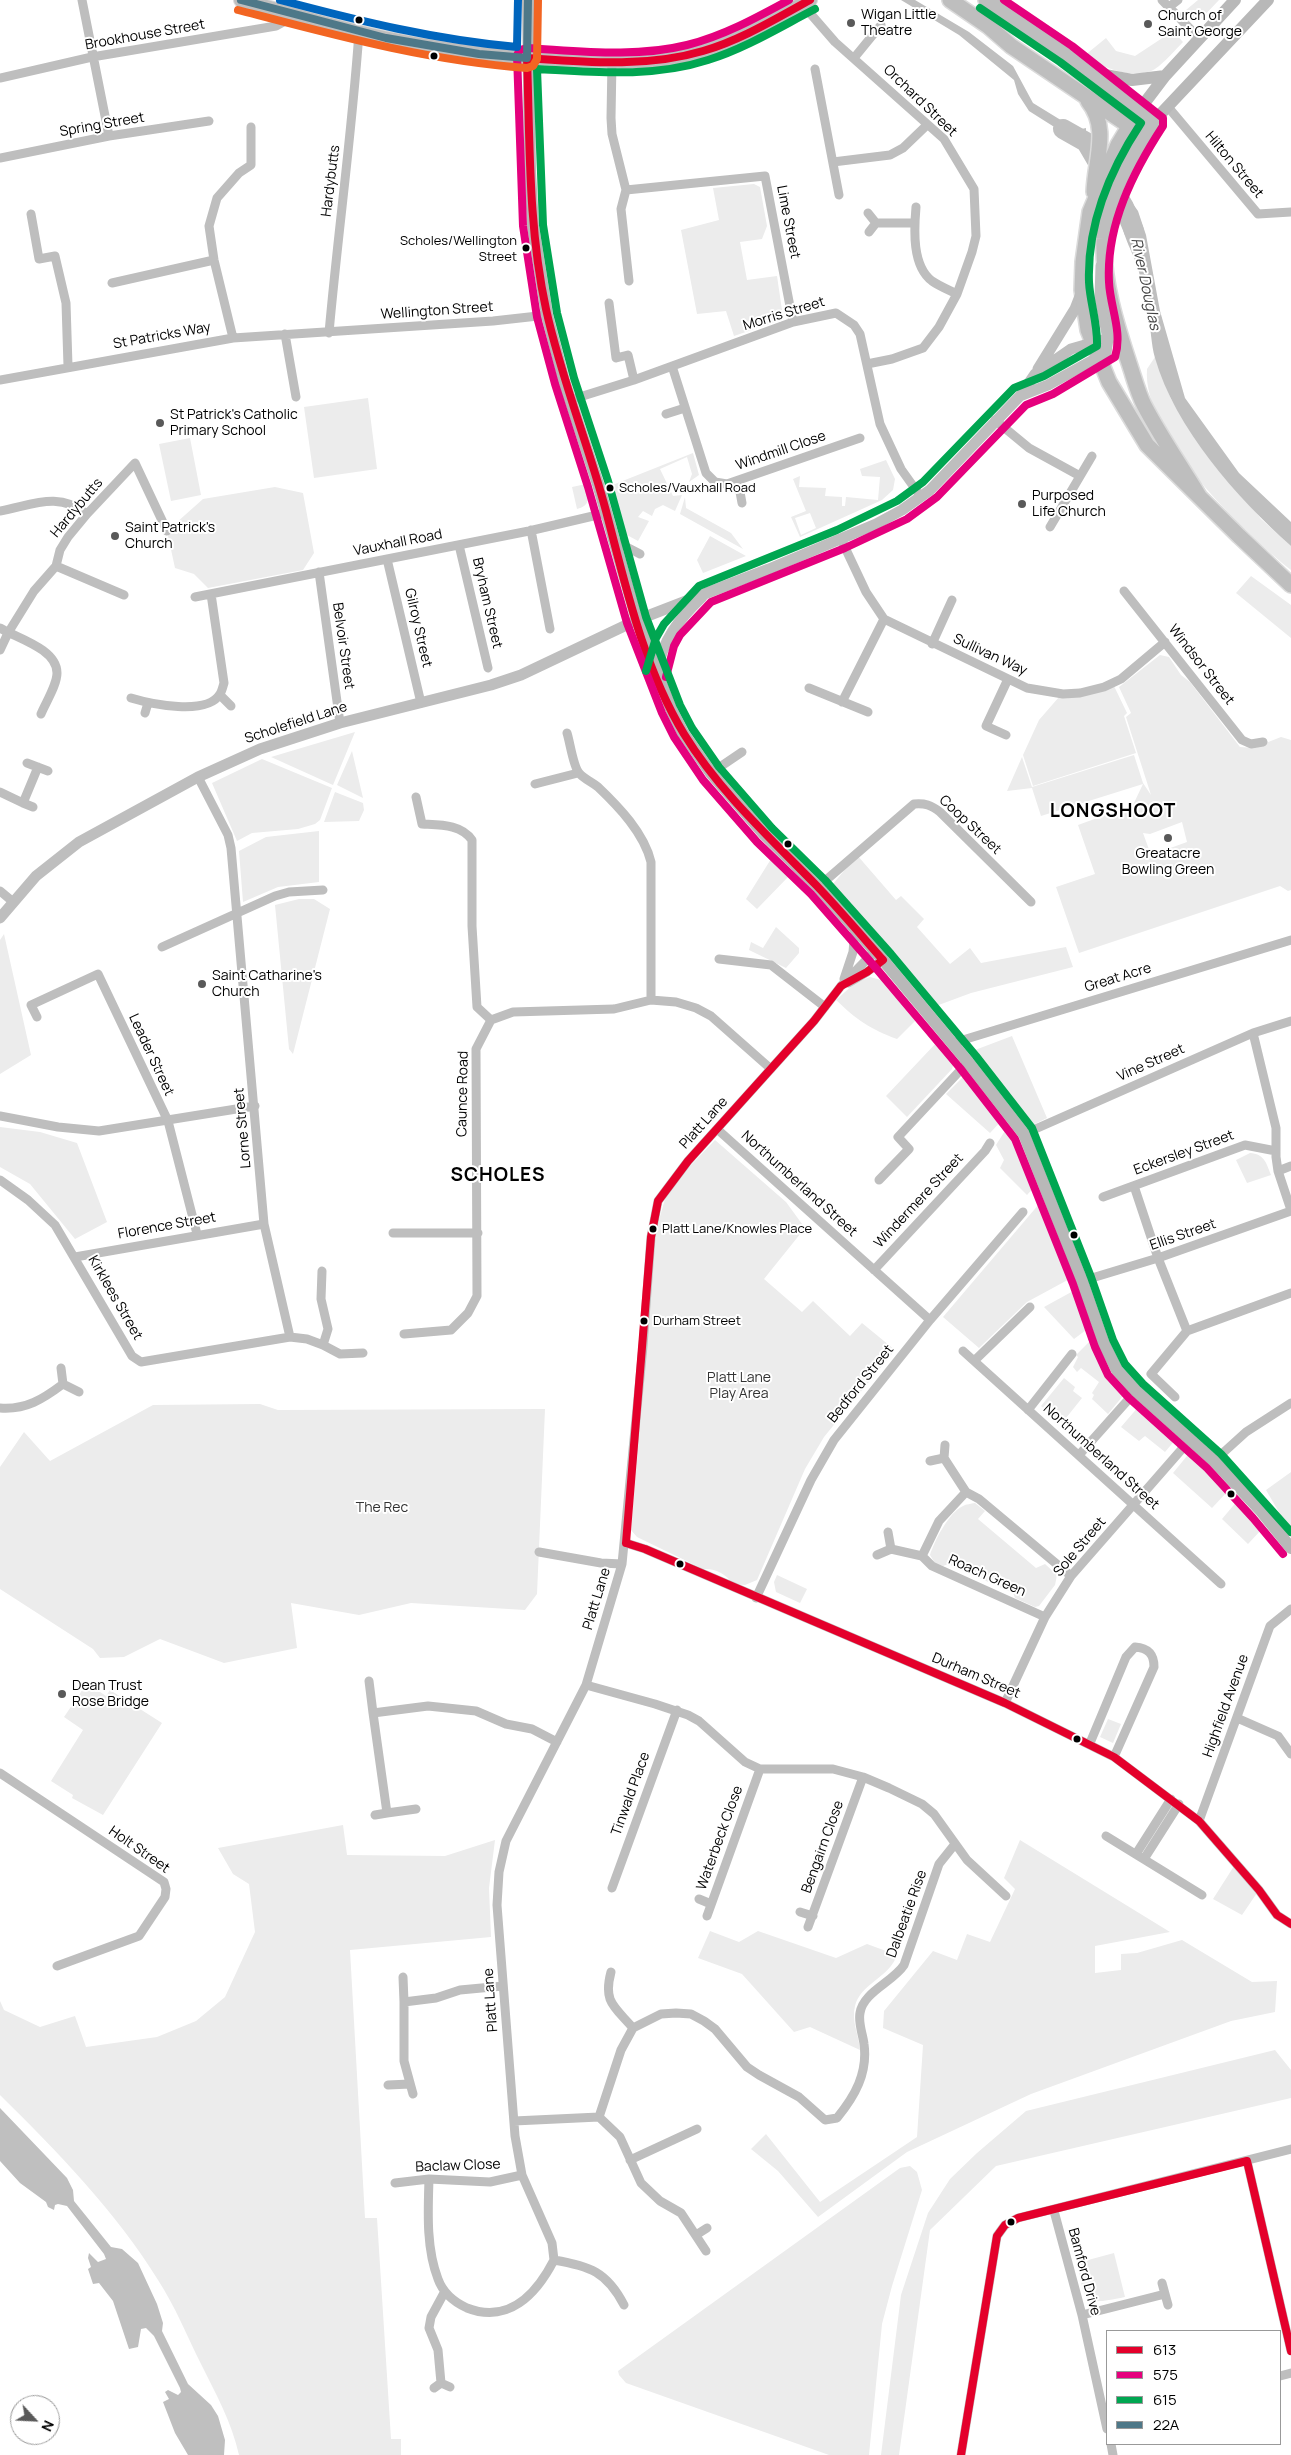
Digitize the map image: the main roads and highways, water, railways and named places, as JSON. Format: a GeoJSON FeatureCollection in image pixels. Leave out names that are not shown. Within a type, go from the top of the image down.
{"type":"FeatureCollection","features":[{"type":"Feature","properties":{"kind":"highway"},"geometry":{"type":"LineString","coordinates":[[950,0],[988,26],[1011,46],[1144,136]]}},
{"type":"Feature","properties":{"kind":"highway"},"geometry":{"type":"LineString","coordinates":[[986,0],[1089,72],[1154,121],[1134,152],[1119,183],[1104,239],[1114,337],[1143,404],[1199,496]]}},
{"type":"Feature","properties":{"kind":"highway"},"geometry":{"type":"LineString","coordinates":[[1082,94],[1098,116],[1101,129],[1099,150],[1102,173]]}},
{"type":"Feature","properties":{"kind":"highway"},"geometry":{"type":"LineString","coordinates":[[1140,109],[1102,173],[1093,201],[1086,237],[1082,290],[1087,322],[1093,343],[1109,382],[1147,445],[1291,585]]}},
{"type":"Feature","properties":{"kind":"main road"},"geometry":{"type":"LineString","coordinates":[[241,0],[359,32],[444,48],[527,58],[612,61],[663,59],[702,51],[746,33],[806,2]]}},
{"type":"Feature","properties":{"kind":"main road"},"geometry":{"type":"LineString","coordinates":[[528,0],[527,58],[533,226],[547,315],[570,400],[606,513],[636,620],[656,674],[683,733],[711,773],[765,835],[818,887],[879,956],[968,1062],[1024,1134],[1082,1282],[1104,1344],[1117,1370],[1136,1391],[1214,1461],[1286,1533],[1291,1548]]}},
{"type":"Feature","properties":{"kind":"main road"},"geometry":{"type":"LineString","coordinates":[[1140,109],[1165,76],[1235,0]]}},
{"type":"Feature","properties":{"kind":"main road"},"geometry":{"type":"LineString","coordinates":[[1154,121],[1268,0]]}},
{"type":"Feature","properties":{"kind":"main road"},"geometry":{"type":"LineString","coordinates":[[1089,72],[1126,80],[1165,76]]}},
{"type":"Feature","properties":{"kind":"water"},"geometry":{"type":"Polygon","coordinates":[[[901,0],[915,0],[969,32],[1013,66],[1033,103],[1077,130],[1086,128],[1086,147],[1029,111],[1018,94],[1014,80],[959,35],[901,0]]]}},
{"type":"Feature","properties":{"kind":"water"},"geometry":{"type":"Polygon","coordinates":[[[1128,197],[1138,211],[1146,235],[1160,311],[1185,398],[1239,473],[1291,522],[1291,546],[1250,506],[1210,460],[1177,410],[1164,384],[1155,358],[1139,272],[1122,225],[1128,197]]]}},
{"type":"Feature","properties":{"kind":"water"},"geometry":{"type":"Polygon","coordinates":[[[0,2108],[67,2178],[73,2190],[74,2201],[111,2247],[122,2249],[138,2263],[157,2304],[163,2323],[162,2331],[188,2384],[211,2405],[218,2416],[225,2440],[224,2455],[188,2455],[175,2433],[163,2402],[169,2399],[165,2392],[168,2390],[178,2395],[181,2392],[180,2388],[154,2336],[146,2328],[141,2329],[138,2347],[129,2349],[113,2301],[99,2283],[93,2284],[88,2269],[91,2267],[88,2258],[89,2253],[98,2262],[106,2259],[104,2254],[67,2206],[58,2204],[55,2205],[54,2210],[48,2207],[46,2202],[20,2183],[0,2161],[0,2108]]]}},
{"type":"Feature","properties":{"kind":"waterway","name":"River Douglas"},"geometry":{"type":"LineString","coordinates":[[1063,129],[1086,142],[1124,207],[1134,231]]}},
{"type":"Feature","properties":{"kind":"place","name":"Wigan Little Theatre"},"geometry":{"type":"Point","coordinates":[851,23]}},
{"type":"Feature","properties":{"kind":"place","name":"Church of Saint George"},"geometry":{"type":"Point","coordinates":[1148,24]}},
{"type":"Feature","properties":{"kind":"place","name":"Scholes/Wellington Street"},"geometry":{"type":"Point","coordinates":[526,248]}},
{"type":"Feature","properties":{"kind":"place","name":"St Patrick's Catholic Primary School"},"geometry":{"type":"Point","coordinates":[160,423]}},
{"type":"Feature","properties":{"kind":"place","name":"Scholes/Vauxhall Road"},"geometry":{"type":"Point","coordinates":[610,488]}},
{"type":"Feature","properties":{"kind":"place","name":"Purposed Life Church"},"geometry":{"type":"Point","coordinates":[1022,504]}},
{"type":"Feature","properties":{"kind":"place","name":"Saint Patrick's Church"},"geometry":{"type":"Point","coordinates":[115,536]}},
{"type":"Feature","properties":{"kind":"place","name":"Greatacre Bowling Green"},"geometry":{"type":"Point","coordinates":[1168,838]}},
{"type":"Feature","properties":{"kind":"place","name":"Saint Catharine's Church"},"geometry":{"type":"Point","coordinates":[202,984]}},
{"type":"Feature","properties":{"kind":"place","name":"Platt Lane/Knowles Place"},"geometry":{"type":"Point","coordinates":[653,1229]}},
{"type":"Feature","properties":{"kind":"place","name":"Durham Street"},"geometry":{"type":"Point","coordinates":[644,1321]}},
{"type":"Feature","properties":{"kind":"place","name":"Dean Trust Rose Bridge"},"geometry":{"type":"Point","coordinates":[62,1694]}},
{"type":"Feature","properties":{"kind":"district","name":"LONGSHOOT"},"geometry":{"type":"Point","coordinates":[1113,812]}},
{"type":"Feature","properties":{"kind":"district","name":"SCHOLES"},"geometry":{"type":"Point","coordinates":[498,1176]}},
{"type":"Feature","properties":{"kind":"park label","name":"Platt Lane Play Area"},"geometry":{"type":"Point","coordinates":[739,1386]}},
{"type":"Feature","properties":{"kind":"park label","name":"The Rec"},"geometry":{"type":"Point","coordinates":[382,1508]}}]}
